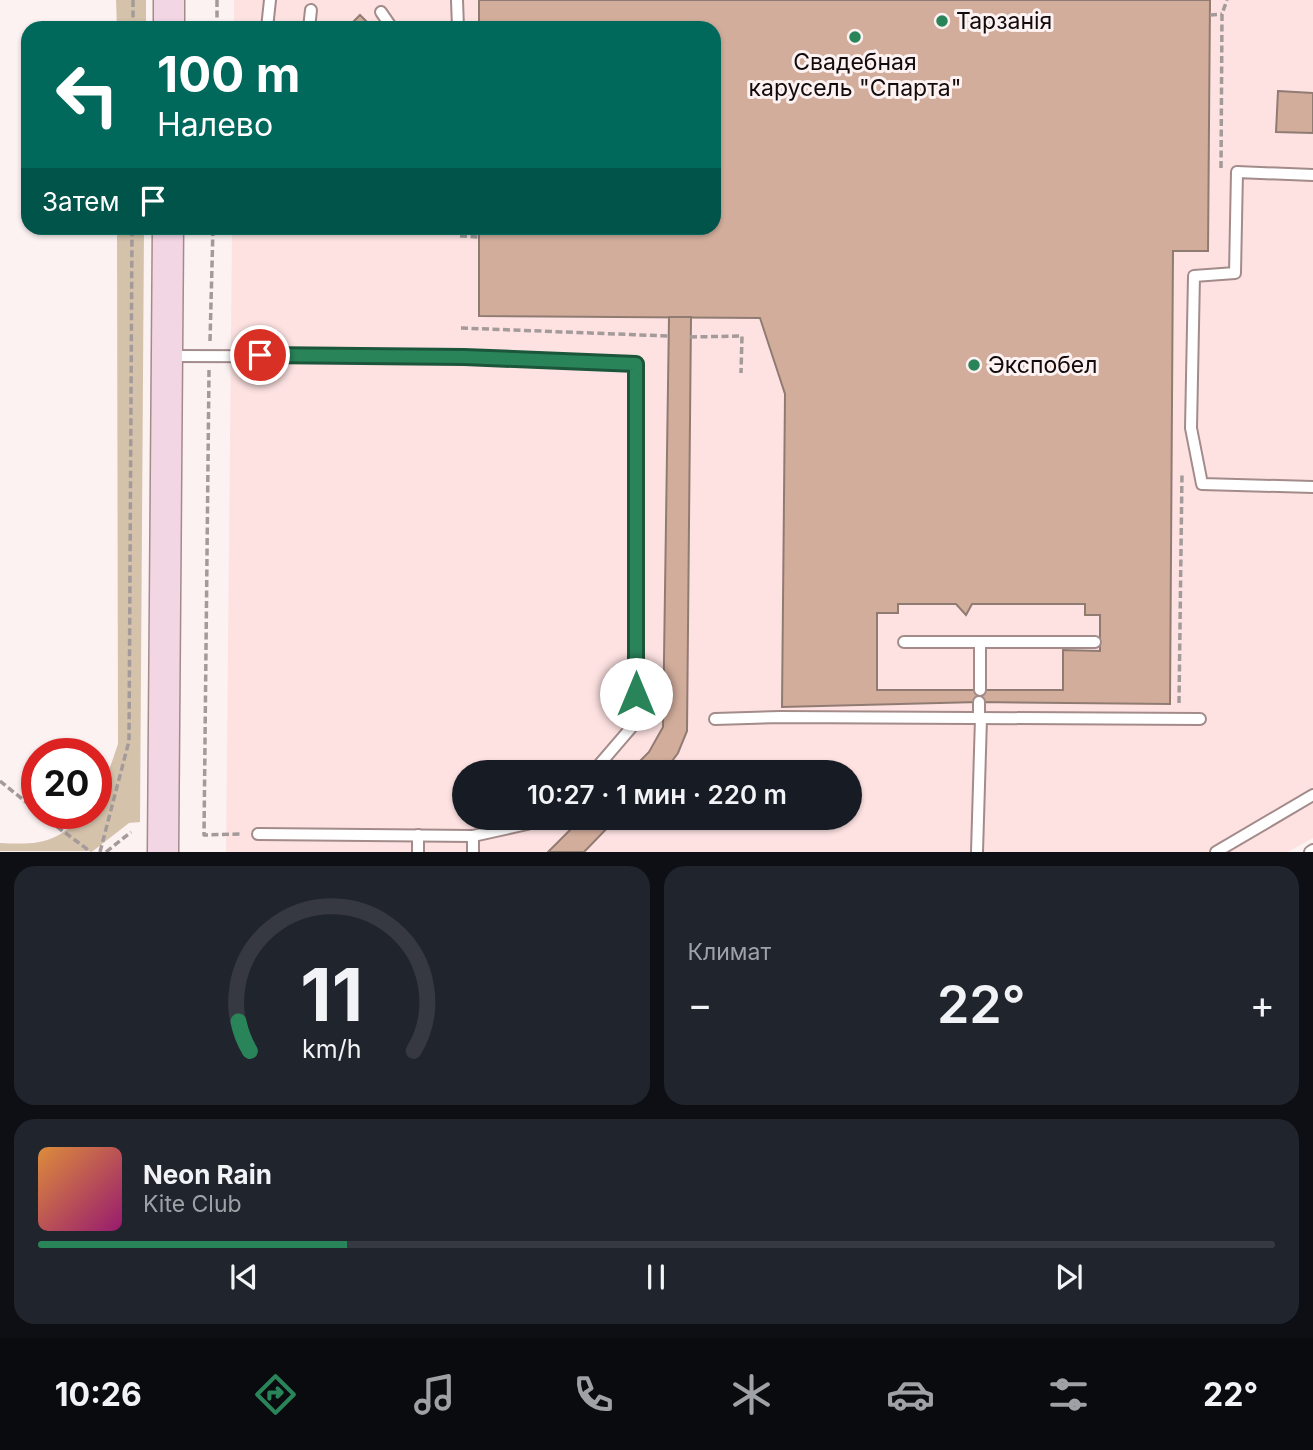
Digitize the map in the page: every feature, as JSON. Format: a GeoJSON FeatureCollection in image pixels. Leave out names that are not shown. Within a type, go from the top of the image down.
{"type":"FeatureCollection","features":[{"type":"Feature","properties":{"kind":"main road"},"geometry":{"type":"LineString","coordinates":[[169,0],[169,21]]}},
{"type":"Feature","properties":{"kind":"main road"},"geometry":{"type":"LineString","coordinates":[[163,852],[168,235]]}},
{"type":"Feature","properties":{"kind":"lane"},"geometry":{"type":"LineString","coordinates":[[268,21],[270,0]]}},
{"type":"Feature","properties":{"kind":"lane"},"geometry":{"type":"LineString","coordinates":[[457,0],[458,21]]}},
{"type":"Feature","properties":{"kind":"lane"},"geometry":{"type":"LineString","coordinates":[[310,21],[311,10]]}},
{"type":"Feature","properties":{"kind":"lane"},"geometry":{"type":"LineString","coordinates":[[381,12],[387,21]]}},
{"type":"Feature","properties":{"kind":"lane"},"geometry":{"type":"LineString","coordinates":[[1313,175],[1237,172],[1235,273],[1194,276],[1191,428],[1202,484],[1313,487]]}},
{"type":"Feature","properties":{"kind":"lane"},"geometry":{"type":"LineString","coordinates":[[166,356],[464,357],[636,364],[636,722],[603,760]]}},
{"type":"Feature","properties":{"kind":"lane"},"geometry":{"type":"LineString","coordinates":[[904,642],[1095,642]]}},
{"type":"Feature","properties":{"kind":"lane"},"geometry":{"type":"LineString","coordinates":[[980,642],[980,690]]}},
{"type":"Feature","properties":{"kind":"lane"},"geometry":{"type":"LineString","coordinates":[[977,852],[979,702]]}},
{"type":"Feature","properties":{"kind":"lane"},"geometry":{"type":"LineString","coordinates":[[715,719],[1200,719]]}},
{"type":"Feature","properties":{"kind":"lane"},"geometry":{"type":"LineString","coordinates":[[1216,852],[1313,795]]}},
{"type":"Feature","properties":{"kind":"lane"},"geometry":{"type":"LineString","coordinates":[[258,834],[473,836],[500,830]]}},
{"type":"Feature","properties":{"kind":"lane"},"geometry":{"type":"LineString","coordinates":[[418,835],[418,852]]}},
{"type":"Feature","properties":{"kind":"lane"},"geometry":{"type":"LineString","coordinates":[[473,836],[473,852]]}},
{"type":"Feature","properties":{"kind":"path"},"geometry":{"type":"LineString","coordinates":[[133,0],[133,21]]}},
{"type":"Feature","properties":{"kind":"path"},"geometry":{"type":"LineString","coordinates":[[217,0],[217,21]]}},
{"type":"Feature","properties":{"kind":"path"},"geometry":{"type":"LineString","coordinates":[[1221,179],[1222,14],[1227,0]]}},
{"type":"Feature","properties":{"kind":"path"},"geometry":{"type":"LineString","coordinates":[[1210,15],[1222,14]]}},
{"type":"Feature","properties":{"kind":"path"},"geometry":{"type":"LineString","coordinates":[[100,852],[129,741],[132,235]]}},
{"type":"Feature","properties":{"kind":"path"},"geometry":{"type":"LineString","coordinates":[[213,235],[204,835],[243,834]]}},
{"type":"Feature","properties":{"kind":"path"},"geometry":{"type":"LineString","coordinates":[[460,236],[479,237]]}},
{"type":"Feature","properties":{"kind":"path"},"geometry":{"type":"LineString","coordinates":[[461,328],[668,336]]}},
{"type":"Feature","properties":{"kind":"path"},"geometry":{"type":"LineString","coordinates":[[690,337],[742,336],[741,373]]}},
{"type":"Feature","properties":{"kind":"path"},"geometry":{"type":"LineString","coordinates":[[1178,719],[1182,463]]}},
{"type":"Feature","properties":{"kind":"path"},"geometry":{"type":"LineString","coordinates":[[0,781],[21,799]]}},
{"type":"Feature","properties":{"kind":"path"},"geometry":{"type":"LineString","coordinates":[[60,829],[91,852]]}},
{"type":"Feature","properties":{"kind":"path"},"geometry":{"type":"LineString","coordinates":[[106,852],[131,832]]}},
{"type":"Feature","properties":{"kind":"shaded area"},"geometry":{"type":"Polygon","coordinates":[[[116,0],[146,0],[146,21],[117,21],[116,0]]]}},
{"type":"Feature","properties":{"kind":"shaded area"},"geometry":{"type":"Polygon","coordinates":[[[234,0],[1313,0],[1313,838],[1288,852],[226,852],[232,235],[721,235],[721,21],[234,21],[234,0]]]}},
{"type":"Feature","properties":{"kind":"shaded area"},"geometry":{"type":"Polygon","coordinates":[[[117,235],[144,235],[140,822],[129,823],[93,851],[0,851],[0,843],[38,842],[67,829],[112,829],[112,762],[118,744],[117,235]]]}},
{"type":"Feature","properties":{"kind":"building","name":"Экспобел"},"geometry":{"type":"Polygon","coordinates":[[[479,0],[1210,0],[1208,251],[1173,251],[1170,704],[979,702],[782,707],[785,394],[760,318],[479,316],[479,235],[721,235],[721,21],[479,21],[479,0]],[[898,604],[898,613],[877,613],[877,690],[1063,690],[1063,650],[1100,651],[1100,615],[1085,615],[1085,604],[972,604],[966,615],[956,604],[898,604]]]}},
{"type":"Feature","properties":{"kind":"building"},"geometry":{"type":"Polygon","coordinates":[[[360,15],[366,21],[354,21],[360,15]]]}},
{"type":"Feature","properties":{"kind":"building"},"geometry":{"type":"Polygon","coordinates":[[[1278,91],[1313,93],[1313,133],[1276,132],[1278,91]]]}},
{"type":"Feature","properties":{"kind":"building"},"geometry":{"type":"Polygon","coordinates":[[[669,317],[691,317],[687,731],[673,760],[641,760],[649,752],[663,727],[669,317]]]}},
{"type":"Feature","properties":{"kind":"building"},"geometry":{"type":"Polygon","coordinates":[[[570,830],[605,830],[584,852],[548,852],[570,830]]]}},
{"type":"Feature","properties":{"kind":"place","name":"Тарзанія"},"geometry":{"type":"Point","coordinates":[942,21]}},
{"type":"Feature","properties":{"kind":"place","name":"Свадебная карусель \"Спарта\""},"geometry":{"type":"Point","coordinates":[855,37]}},
{"type":"Feature","properties":{"kind":"place","name":"Экспобел"},"geometry":{"type":"Point","coordinates":[974,365]}},
{"type":"Feature","properties":{"kind":"route"},"geometry":{"type":"LineString","coordinates":[[260,355],[518,358],[636,364],[636,694]]}}]}
